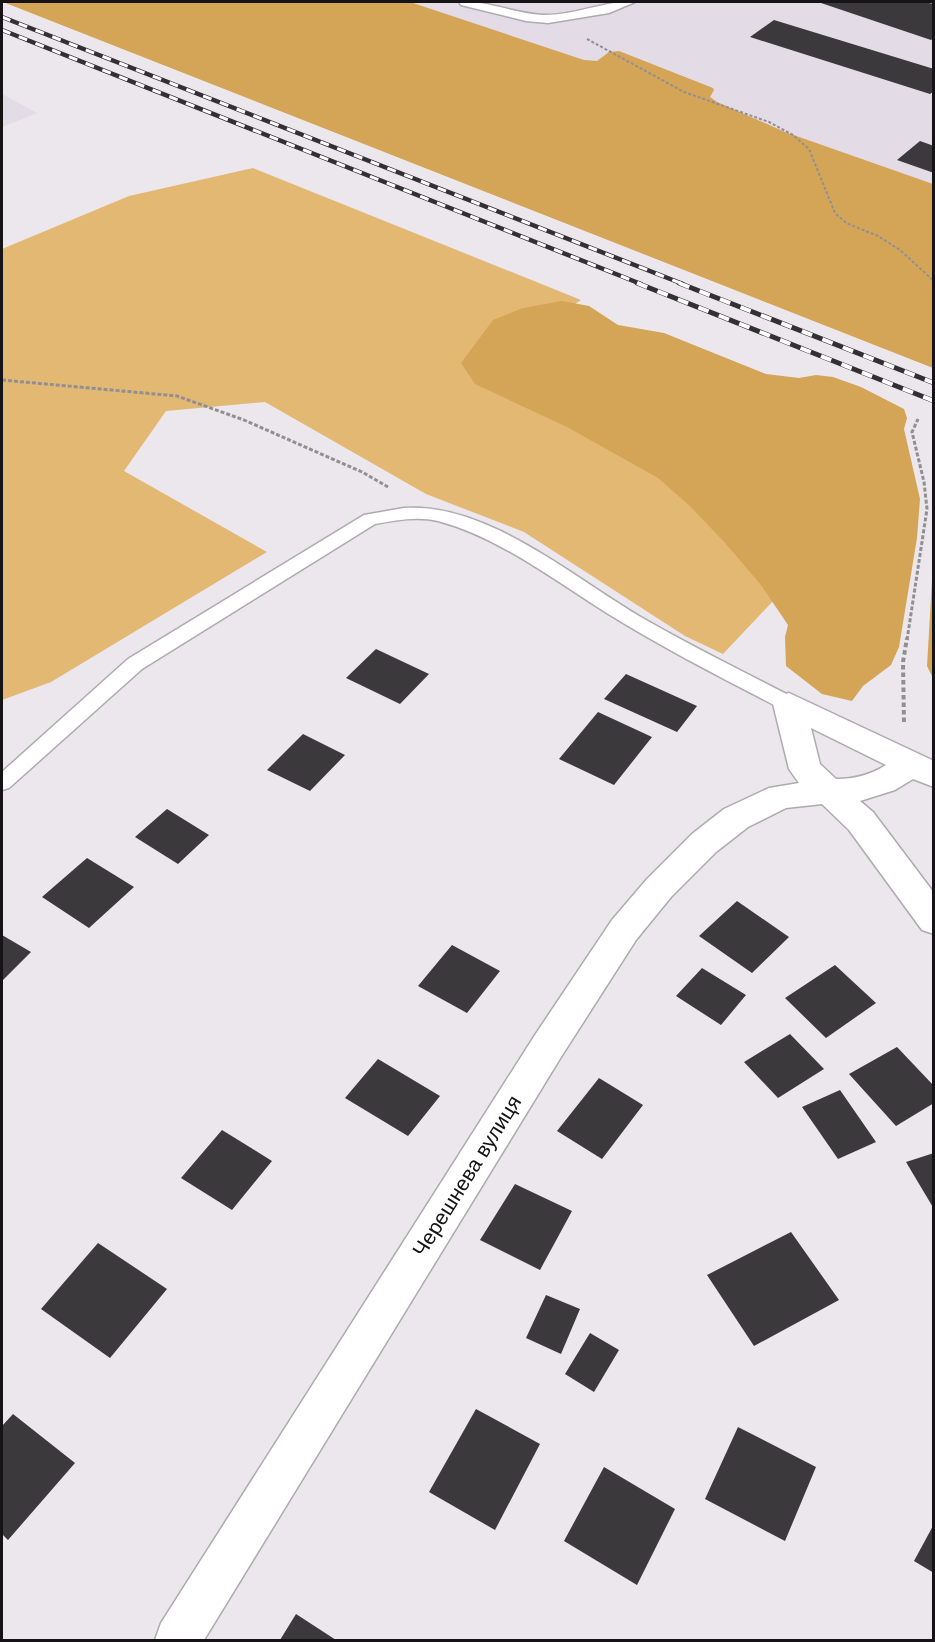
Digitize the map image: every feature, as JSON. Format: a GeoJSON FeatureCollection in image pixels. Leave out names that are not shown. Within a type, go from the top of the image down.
{"type":"FeatureCollection","features":[{"type":"Feature","properties":{"kind":"street"},"geometry":{"type":"LineString","coordinates":[[789,704],[923,769]]}},
{"type":"Feature","properties":{"kind":"street"},"geometry":{"type":"LineString","coordinates":[[789,704],[805,769],[861,821],[933,920]]}},
{"type":"Feature","properties":{"kind":"street","name":"Черешнева вулиця"},"geometry":{"type":"LineString","coordinates":[[178,1641],[548,1046],[624,930],[658,888],[704,843],[736,818],[782,797],[828,791],[851,791],[923,769]]}},
{"type":"Feature","properties":{"kind":"lane"},"geometry":{"type":"LineString","coordinates":[[465,2],[526,17],[548,19],[625,4]]}},
{"type":"Feature","properties":{"kind":"lane"},"geometry":{"type":"LineString","coordinates":[[2,783],[135,664],[370,519],[405,513],[436,514],[464,523],[496,538],[673,644],[789,704]]}},
{"type":"Feature","properties":{"kind":"path"},"geometry":{"type":"LineString","coordinates":[[625,4],[622,12],[616,18],[586,38],[684,92],[769,122],[793,135],[809,149],[835,213],[846,223],[878,236],[900,250],[933,281]]}},
{"type":"Feature","properties":{"kind":"path"},"geometry":{"type":"LineString","coordinates":[[2,380],[177,396],[244,420],[362,472],[436,514]]}},
{"type":"Feature","properties":{"kind":"path"},"geometry":{"type":"LineString","coordinates":[[918,419],[912,432],[924,482],[927,509],[903,662],[902,717],[923,769]]}},
{"type":"Feature","properties":{"kind":"shaded area"},"geometry":{"type":"Polygon","coordinates":[[[3,2],[410,2],[584,60],[597,61],[609,52],[619,51],[713,88],[710,97],[717,102],[785,132],[933,184],[933,368],[3,2]]]}},
{"type":"Feature","properties":{"kind":"shaded area"},"geometry":{"type":"Polygon","coordinates":[[[398,2],[933,2],[933,193],[398,2]]]}},
{"type":"Feature","properties":{"kind":"shaded area"},"geometry":{"type":"Polygon","coordinates":[[[2,94],[37,113],[2,127],[2,94]]]}},
{"type":"Feature","properties":{"kind":"shaded area"},"geometry":{"type":"Polygon","coordinates":[[[253,168],[581,300],[476,370],[629,445],[789,584],[723,654],[685,636],[524,532],[426,494],[265,402],[166,411],[124,471],[267,552],[51,682],[2,700],[2,249],[129,196],[253,168]]]}},
{"type":"Feature","properties":{"kind":"shaded area"},"geometry":{"type":"Polygon","coordinates":[[[562,301],[589,306],[618,325],[664,333],[766,374],[799,378],[816,375],[833,377],[861,387],[904,409],[907,418],[904,429],[920,499],[917,538],[899,647],[891,665],[863,686],[852,701],[822,694],[786,666],[785,637],[788,625],[761,585],[691,507],[658,478],[567,427],[475,384],[461,363],[493,320],[523,308],[562,301]]]}},
{"type":"Feature","properties":{"kind":"shaded area"},"geometry":{"type":"Polygon","coordinates":[[[933,564],[933,678],[927,666],[933,564]]]}},
{"type":"Feature","properties":{"kind":"building"},"geometry":{"type":"Polygon","coordinates":[[[818,2],[924,2],[934,4],[934,38],[931,40],[818,2]]]}},
{"type":"Feature","properties":{"kind":"building"},"geometry":{"type":"Polygon","coordinates":[[[774,20],[934,69],[934,91],[930,94],[750,37],[774,20]]]}},
{"type":"Feature","properties":{"kind":"building"},"geometry":{"type":"Polygon","coordinates":[[[920,141],[934,146],[934,173],[897,160],[920,141]]]}},
{"type":"Feature","properties":{"kind":"building"},"geometry":{"type":"Polygon","coordinates":[[[376,649],[429,674],[400,704],[346,678],[376,649]]]}},
{"type":"Feature","properties":{"kind":"building"},"geometry":{"type":"Polygon","coordinates":[[[626,674],[697,706],[677,732],[604,699],[626,674]]]}},
{"type":"Feature","properties":{"kind":"building"},"geometry":{"type":"Polygon","coordinates":[[[598,712],[652,737],[614,785],[559,759],[598,712]]]}},
{"type":"Feature","properties":{"kind":"building"},"geometry":{"type":"Polygon","coordinates":[[[303,734],[345,755],[310,791],[267,770],[303,734]]]}},
{"type":"Feature","properties":{"kind":"building"},"geometry":{"type":"Polygon","coordinates":[[[167,809],[209,835],[178,864],[135,837],[167,809]]]}},
{"type":"Feature","properties":{"kind":"building"},"geometry":{"type":"Polygon","coordinates":[[[87,858],[134,887],[89,928],[42,897],[87,858]]]}},
{"type":"Feature","properties":{"kind":"building"},"geometry":{"type":"Polygon","coordinates":[[[737,901],[789,937],[752,973],[699,936],[737,901]]]}},
{"type":"Feature","properties":{"kind":"building"},"geometry":{"type":"Polygon","coordinates":[[[2,935],[31,952],[2,981],[2,935]]]}},
{"type":"Feature","properties":{"kind":"building"},"geometry":{"type":"Polygon","coordinates":[[[452,945],[500,971],[467,1013],[418,986],[452,945]]]}},
{"type":"Feature","properties":{"kind":"building"},"geometry":{"type":"Polygon","coordinates":[[[835,965],[876,1003],[826,1038],[785,998],[835,965]]]}},
{"type":"Feature","properties":{"kind":"building"},"geometry":{"type":"Polygon","coordinates":[[[702,968],[746,995],[721,1025],[676,996],[702,968]]]}},
{"type":"Feature","properties":{"kind":"building"},"geometry":{"type":"Polygon","coordinates":[[[790,1034],[824,1069],[778,1098],[744,1062],[790,1034]]]}},
{"type":"Feature","properties":{"kind":"building"},"geometry":{"type":"Polygon","coordinates":[[[897,1047],[934,1086],[934,1103],[896,1126],[849,1074],[897,1047]]]}},
{"type":"Feature","properties":{"kind":"building"},"geometry":{"type":"Polygon","coordinates":[[[378,1059],[440,1096],[408,1136],[345,1098],[378,1059]]]}},
{"type":"Feature","properties":{"kind":"building"},"geometry":{"type":"Polygon","coordinates":[[[599,1078],[643,1105],[602,1159],[557,1131],[599,1078]]]}},
{"type":"Feature","properties":{"kind":"building"},"geometry":{"type":"Polygon","coordinates":[[[840,1090],[876,1142],[838,1159],[802,1107],[840,1090]]]}},
{"type":"Feature","properties":{"kind":"building"},"geometry":{"type":"Polygon","coordinates":[[[222,1130],[272,1161],[232,1210],[181,1178],[222,1130]]]}},
{"type":"Feature","properties":{"kind":"building"},"geometry":{"type":"Polygon","coordinates":[[[934,1153],[934,1209],[906,1162],[934,1153]]]}},
{"type":"Feature","properties":{"kind":"building"},"geometry":{"type":"Polygon","coordinates":[[[515,1184],[572,1211],[540,1270],[480,1240],[515,1184]]]}},
{"type":"Feature","properties":{"kind":"building"},"geometry":{"type":"Polygon","coordinates":[[[791,1232],[839,1300],[754,1346],[707,1275],[791,1232]]]}},
{"type":"Feature","properties":{"kind":"building"},"geometry":{"type":"Polygon","coordinates":[[[98,1243],[167,1289],[110,1358],[41,1309],[98,1243]]]}},
{"type":"Feature","properties":{"kind":"building"},"geometry":{"type":"Polygon","coordinates":[[[546,1295],[580,1309],[561,1354],[526,1338],[546,1295]]]}},
{"type":"Feature","properties":{"kind":"building"},"geometry":{"type":"Polygon","coordinates":[[[590,1333],[619,1350],[594,1392],[565,1374],[590,1333]]]}},
{"type":"Feature","properties":{"kind":"building"},"geometry":{"type":"Polygon","coordinates":[[[476,1409],[540,1444],[495,1530],[429,1492],[476,1409]]]}},
{"type":"Feature","properties":{"kind":"building"},"geometry":{"type":"Polygon","coordinates":[[[13,1414],[75,1463],[8,1540],[2,1534],[2,1426],[13,1414]]]}},
{"type":"Feature","properties":{"kind":"building"},"geometry":{"type":"Polygon","coordinates":[[[738,1427],[816,1467],[785,1541],[705,1499],[738,1427]]]}},
{"type":"Feature","properties":{"kind":"building"},"geometry":{"type":"Polygon","coordinates":[[[604,1467],[675,1509],[637,1585],[564,1541],[604,1467]]]}},
{"type":"Feature","properties":{"kind":"building"},"geometry":{"type":"Polygon","coordinates":[[[934,1524],[934,1573],[914,1561],[934,1524]]]}},
{"type":"Feature","properties":{"kind":"building"},"geometry":{"type":"Polygon","coordinates":[[[296,1614],[336,1640],[280,1640],[296,1614]]]}},
{"type":"Feature","properties":{"kind":"railway"},"geometry":{"type":"LineString","coordinates":[[2,17],[683,284]]}},
{"type":"Feature","properties":{"kind":"railway"},"geometry":{"type":"LineString","coordinates":[[2,30],[641,284]]}},
{"type":"Feature","properties":{"kind":"railway"},"geometry":{"type":"LineString","coordinates":[[637,283],[934,401]]}},
{"type":"Feature","properties":{"kind":"railway"},"geometry":{"type":"LineString","coordinates":[[679,283],[934,383]]}}]}
